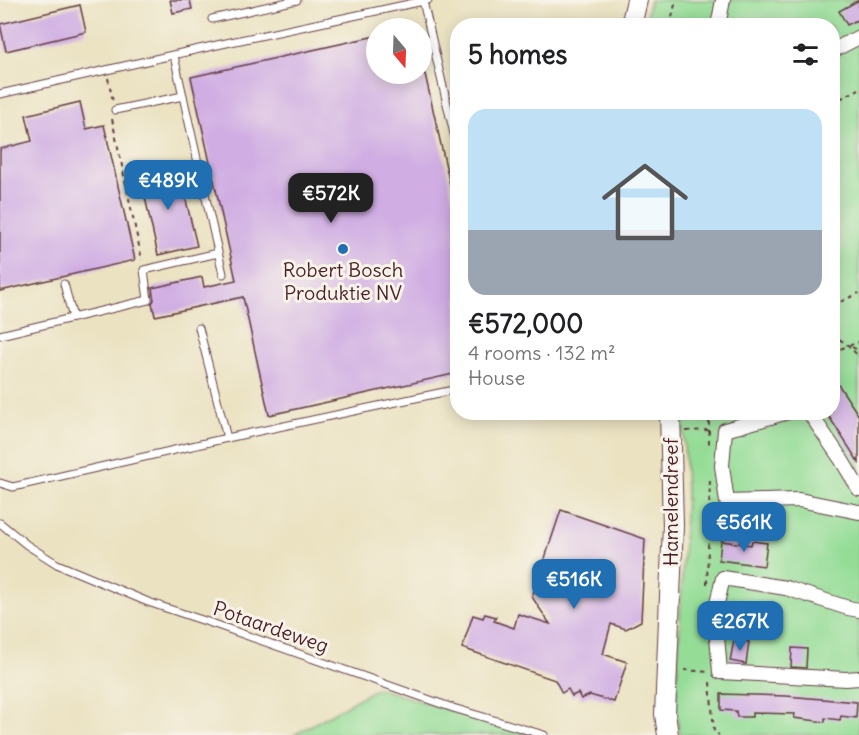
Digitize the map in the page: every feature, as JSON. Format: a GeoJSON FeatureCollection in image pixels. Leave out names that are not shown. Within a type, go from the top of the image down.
{"type":"FeatureCollection","features":[{"type":"Feature","properties":{"kind":"street"},"geometry":{"type":"LineString","coordinates":[[633,18],[637,0]]}},
{"type":"Feature","properties":{"kind":"street"},"geometry":{"type":"LineString","coordinates":[[720,18],[723,0]]}},
{"type":"Feature","properties":{"kind":"street"},"geometry":{"type":"LineString","coordinates":[[840,47],[859,37]]}},
{"type":"Feature","properties":{"kind":"street","name":"Hamelendreef"},"geometry":{"type":"LineString","coordinates":[[668,735],[665,714],[673,525],[670,420]]}},
{"type":"Feature","properties":{"kind":"street"},"geometry":{"type":"LineString","coordinates":[[760,420],[725,430],[722,466],[727,502],[799,500],[859,512]]}},
{"type":"Feature","properties":{"kind":"street"},"geometry":{"type":"LineString","coordinates":[[814,420],[859,489]]}},
{"type":"Feature","properties":{"kind":"street"},"geometry":{"type":"LineString","coordinates":[[859,610],[786,588],[723,578],[715,612],[720,672],[859,678]]}},
{"type":"Feature","properties":{"kind":"lane"},"geometry":{"type":"LineString","coordinates":[[212,19],[297,0]]}},
{"type":"Feature","properties":{"kind":"lane"},"geometry":{"type":"LineString","coordinates":[[0,94],[228,42],[425,1],[450,115]]}},
{"type":"Feature","properties":{"kind":"lane"},"geometry":{"type":"LineString","coordinates":[[174,56],[223,274]]}},
{"type":"Feature","properties":{"kind":"lane"},"geometry":{"type":"LineString","coordinates":[[115,110],[183,96]]}},
{"type":"Feature","properties":{"kind":"lane"},"geometry":{"type":"LineString","coordinates":[[0,335],[148,300],[144,270],[218,253]]}},
{"type":"Feature","properties":{"kind":"lane"},"geometry":{"type":"LineString","coordinates":[[64,284],[73,318]]}},
{"type":"Feature","properties":{"kind":"lane"},"geometry":{"type":"LineString","coordinates":[[199,328],[228,438]]}},
{"type":"Feature","properties":{"kind":"lane"},"geometry":{"type":"LineString","coordinates":[[0,483],[13,487],[450,391]]}},
{"type":"Feature","properties":{"kind":"lane","name":"Potaardeweg"},"geometry":{"type":"LineString","coordinates":[[0,523],[27,545],[57,564],[148,602],[453,708],[544,735]]}},
{"type":"Feature","properties":{"kind":"path"},"geometry":{"type":"LineString","coordinates":[[672,18],[676,0]]}},
{"type":"Feature","properties":{"kind":"path"},"geometry":{"type":"LineString","coordinates":[[106,69],[115,110],[111,120],[144,270]]}},
{"type":"Feature","properties":{"kind":"path"},"geometry":{"type":"LineString","coordinates":[[840,99],[859,89]]}},
{"type":"Feature","properties":{"kind":"path"},"geometry":{"type":"LineString","coordinates":[[840,302],[859,293]]}},
{"type":"Feature","properties":{"kind":"path"},"geometry":{"type":"LineString","coordinates":[[840,340],[859,351]]}},
{"type":"Feature","properties":{"kind":"path"},"geometry":{"type":"LineString","coordinates":[[840,349],[859,342]]}},
{"type":"Feature","properties":{"kind":"path"},"geometry":{"type":"LineString","coordinates":[[849,346],[859,357]]}},
{"type":"Feature","properties":{"kind":"path"},"geometry":{"type":"LineString","coordinates":[[689,431],[705,430]]}},
{"type":"Feature","properties":{"kind":"path"},"geometry":{"type":"LineString","coordinates":[[687,670],[703,672]]}},
{"type":"Feature","properties":{"kind":"green space"},"geometry":{"type":"Polygon","coordinates":[[[650,0],[859,0],[859,735],[682,735],[679,731],[676,705],[686,495],[683,420],[840,420],[840,18],[646,18],[650,0]]]}},
{"type":"Feature","properties":{"kind":"green space"},"geometry":{"type":"Polygon","coordinates":[[[377,688],[533,735],[294,735],[377,688]]]}},
{"type":"Feature","properties":{"kind":"building"},"geometry":{"type":"Polygon","coordinates":[[[170,0],[190,0],[192,9],[173,13],[170,0]]]}},
{"type":"Feature","properties":{"kind":"building"},"geometry":{"type":"Polygon","coordinates":[[[859,0],[859,19],[847,25],[839,11],[859,0]]]}},
{"type":"Feature","properties":{"kind":"building"},"geometry":{"type":"Polygon","coordinates":[[[80,5],[86,32],[6,51],[0,24],[80,5]]]}},
{"type":"Feature","properties":{"kind":"building","name":"Robert Bosch Produktie NV"},"geometry":{"type":"Polygon","coordinates":[[[366,38],[366,84],[427,84],[450,185],[450,375],[269,415],[243,297],[155,316],[152,288],[202,277],[204,287],[236,280],[191,77],[366,38]]]}},
{"type":"Feature","properties":{"kind":"building"},"geometry":{"type":"Polygon","coordinates":[[[80,102],[86,129],[104,125],[135,260],[0,291],[0,149],[32,141],[26,115],[80,102]]]}},
{"type":"Feature","properties":{"kind":"building"},"geometry":{"type":"Polygon","coordinates":[[[178,167],[197,246],[158,255],[140,175],[178,167]]]}},
{"type":"Feature","properties":{"kind":"building"},"geometry":{"type":"Polygon","coordinates":[[[840,387],[859,416],[859,463],[831,420],[840,420],[840,387]]]}},
{"type":"Feature","properties":{"kind":"building"},"geometry":{"type":"Polygon","coordinates":[[[561,510],[645,539],[641,621],[626,629],[611,624],[603,654],[627,662],[614,702],[590,695],[581,699],[578,693],[572,696],[568,689],[562,693],[555,680],[462,648],[473,615],[483,618],[485,614],[496,617],[494,621],[514,628],[518,614],[550,624],[532,597],[561,510]]]}},
{"type":"Feature","properties":{"kind":"building"},"geometry":{"type":"Polygon","coordinates":[[[721,541],[751,545],[752,541],[767,543],[764,566],[719,560],[721,541]]]}},
{"type":"Feature","properties":{"kind":"building"},"geometry":{"type":"Polygon","coordinates":[[[734,640],[749,642],[746,664],[730,661],[734,640]]]}},
{"type":"Feature","properties":{"kind":"building"},"geometry":{"type":"Polygon","coordinates":[[[792,648],[807,649],[806,668],[791,667],[792,648]]]}},
{"type":"Feature","properties":{"kind":"building"},"geometry":{"type":"Polygon","coordinates":[[[721,694],[786,696],[857,702],[856,718],[841,716],[840,720],[825,718],[825,722],[794,718],[795,714],[752,713],[752,717],[737,717],[736,711],[721,710],[721,694]]]}},
{"type":"Feature","properties":{"kind":"place","name":"Robert Bosch Produktie NV"},"geometry":{"type":"Point","coordinates":[343,249]}}]}
